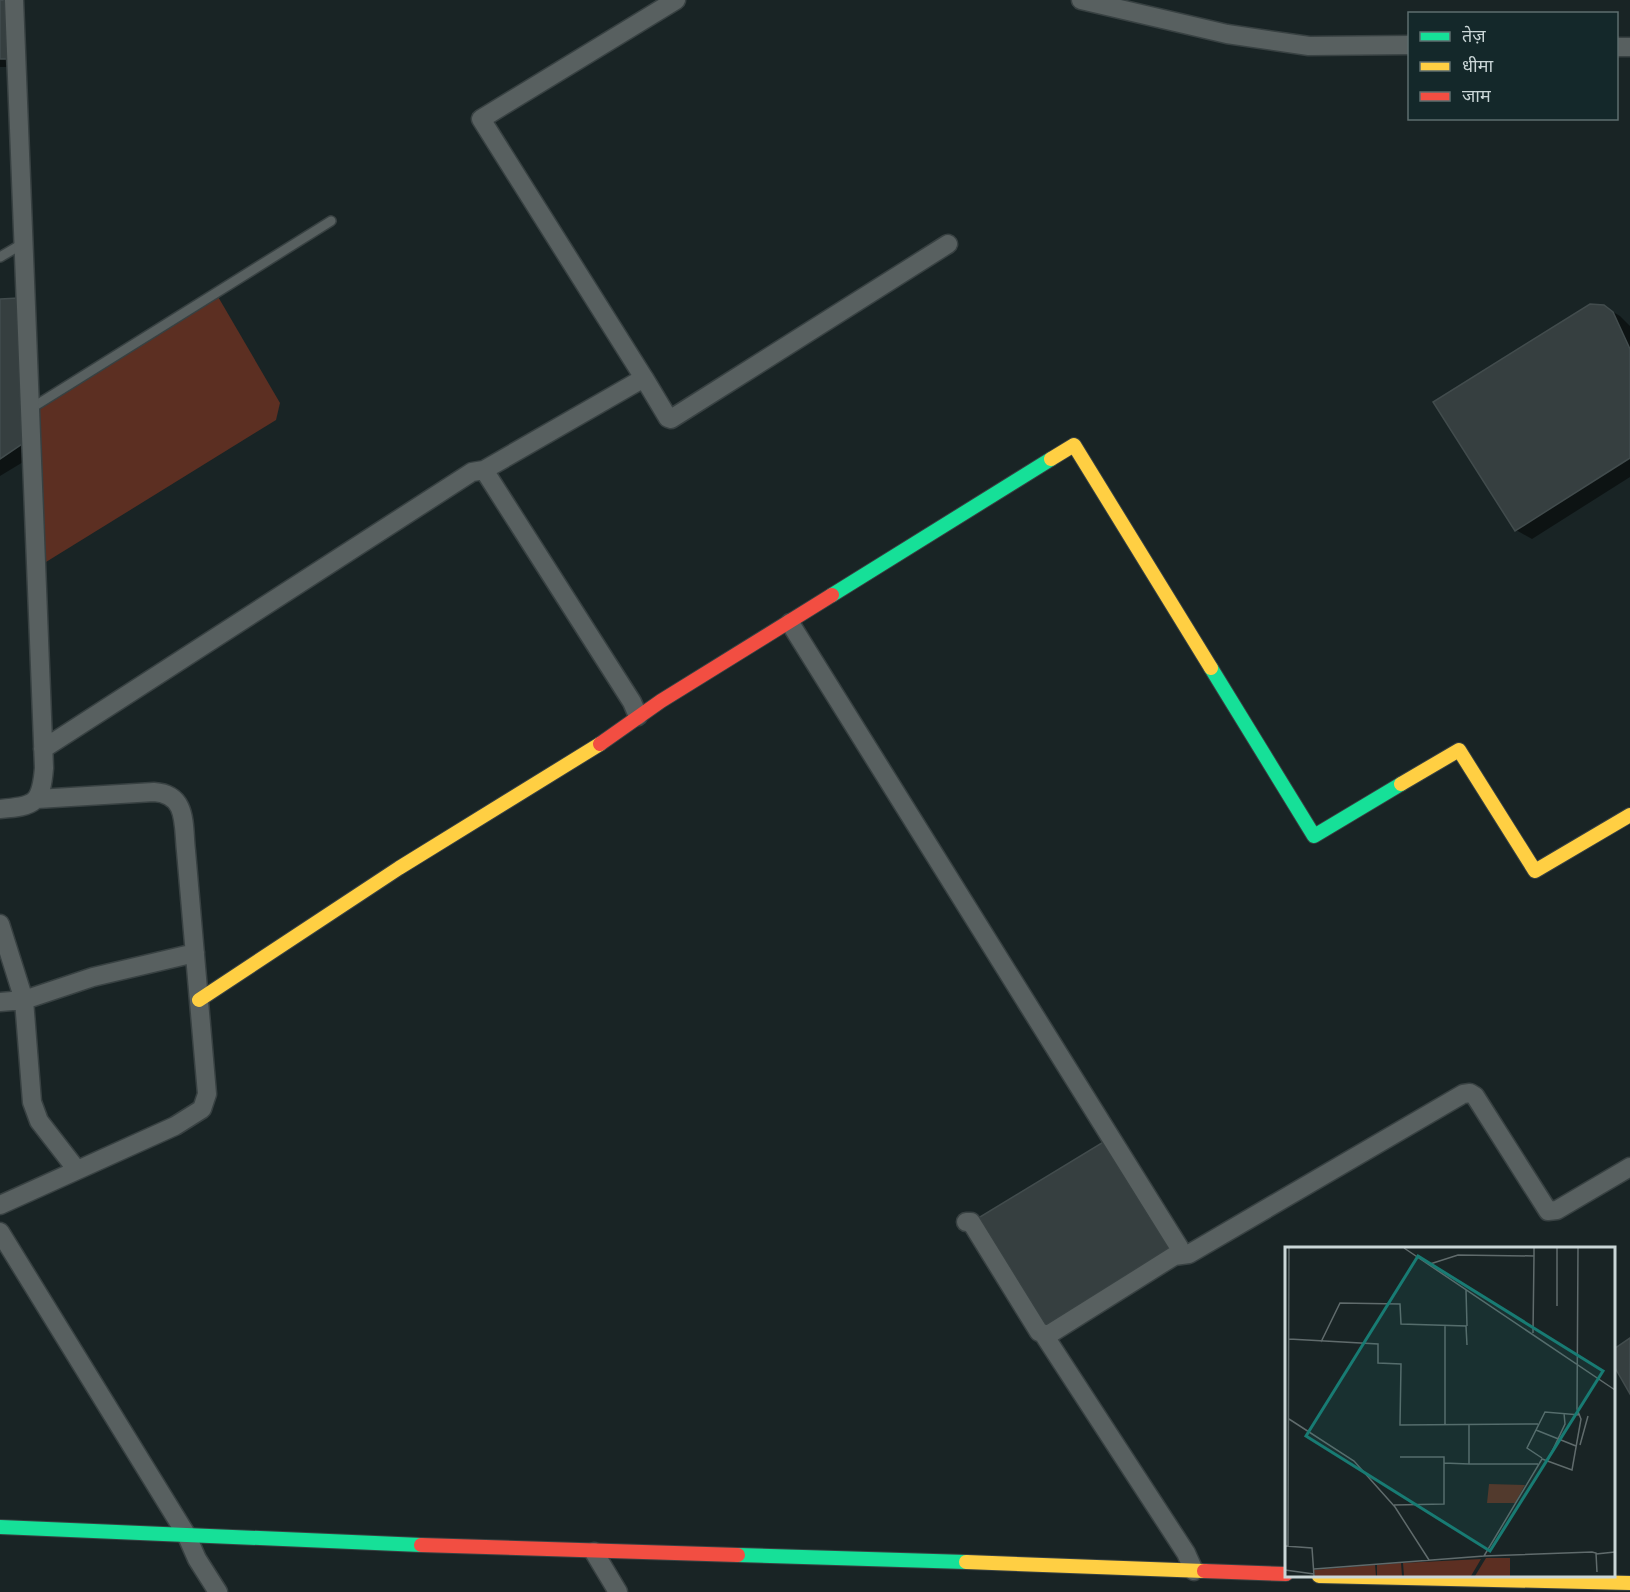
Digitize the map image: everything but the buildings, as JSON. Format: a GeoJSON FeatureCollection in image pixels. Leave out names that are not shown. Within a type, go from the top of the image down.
{"type":"FeatureCollection","features":[{"type":"Feature","properties":{"kind":"street"},"geometry":{"type":"LineString","coordinates":[[14,0],[43,749],[43,784],[37,799]]}},
{"type":"Feature","properties":{"kind":"street"},"geometry":{"type":"LineString","coordinates":[[676,0],[481,119],[668,418],[670,419],[948,244]]}},
{"type":"Feature","properties":{"kind":"street"},"geometry":{"type":"LineString","coordinates":[[1081,0],[1227,34],[1309,46],[1408,45]]}},
{"type":"Feature","properties":{"kind":"street"},"geometry":{"type":"LineString","coordinates":[[43,749],[472,472],[484,470],[644,378]]}},
{"type":"Feature","properties":{"kind":"street"},"geometry":{"type":"LineString","coordinates":[[199,1000],[324,920],[399,868],[601,743],[638,716],[1074,446],[1314,836],[1460,750],[1535,871],[1630,815]]}},
{"type":"Feature","properties":{"kind":"street"},"geometry":{"type":"LineString","coordinates":[[484,470],[632,702],[638,716]]}},
{"type":"Feature","properties":{"kind":"street"},"geometry":{"type":"LineString","coordinates":[[790,623],[1181,1253]]}},
{"type":"Feature","properties":{"kind":"street"},"geometry":{"type":"LineString","coordinates":[[0,809],[22,807],[37,799],[154,792],[165,793],[177,800],[182,815],[207,1094],[202,1109],[175,1126],[0,1205]]}},
{"type":"Feature","properties":{"kind":"street"},"geometry":{"type":"LineString","coordinates":[[0,924],[24,1000],[32,1102],[39,1121],[77,1170]]}},
{"type":"Feature","properties":{"kind":"street"},"geometry":{"type":"LineString","coordinates":[[0,1002],[24,1000],[93,976],[195,953]]}},
{"type":"Feature","properties":{"kind":"street"},"geometry":{"type":"LineString","coordinates":[[1044,1335],[1048,1335],[1181,1253],[1190,1254],[1455,1098],[1470,1093],[1475,1096],[1548,1211],[1557,1210],[1630,1167]]}},
{"type":"Feature","properties":{"kind":"street"},"geometry":{"type":"LineString","coordinates":[[966,1222],[971,1222],[1186,1554],[1194,1571]]}},
{"type":"Feature","properties":{"kind":"street"},"geometry":{"type":"LineString","coordinates":[[0,1232],[186,1534],[197,1559],[218,1592]]}},
{"type":"Feature","properties":{"kind":"street"},"geometry":{"type":"LineString","coordinates":[[0,1527],[594,1552],[882,1559],[1285,1574]]}},
{"type":"Feature","properties":{"kind":"street"},"geometry":{"type":"LineString","coordinates":[[594,1552],[618,1592]]}},
{"type":"Feature","properties":{"kind":"street"},"geometry":{"type":"LineString","coordinates":[[1352,1577],[1520,1587],[1630,1582]]}},
{"type":"Feature","properties":{"kind":"lane"},"geometry":{"type":"LineString","coordinates":[[30,409],[331,221]]}},
{"type":"Feature","properties":{"kind":"lane"},"geometry":{"type":"LineString","coordinates":[[0,257],[24,243]]}},
{"type":"Feature","properties":{"kind":"shaded area"},"geometry":{"type":"Polygon","coordinates":[[[217,295],[280,403],[276,420],[46,562],[36,408],[217,295]]]}},
{"type":"Feature","properties":{"kind":"traffic: fast"},"geometry":{"type":"LineString","coordinates":[[832,595],[1051,459]]}},
{"type":"Feature","properties":{"kind":"traffic: fast"},"geometry":{"type":"LineString","coordinates":[[1211,668],[1314,836],[1401,784]]}},
{"type":"Feature","properties":{"kind":"traffic: fast"},"geometry":{"type":"LineString","coordinates":[[0,1527],[421,1545]]}},
{"type":"Feature","properties":{"kind":"traffic: fast"},"geometry":{"type":"LineString","coordinates":[[738,1555],[966,1562]]}},
{"type":"Feature","properties":{"kind":"traffic: slow"},"geometry":{"type":"LineString","coordinates":[[1051,459],[1074,445],[1211,668]]}},
{"type":"Feature","properties":{"kind":"traffic: slow"},"geometry":{"type":"LineString","coordinates":[[199,1000],[399,868],[600,744]]}},
{"type":"Feature","properties":{"kind":"traffic: slow"},"geometry":{"type":"LineString","coordinates":[[1401,784],[1459,750],[1535,871],[1630,815]]}},
{"type":"Feature","properties":{"kind":"traffic: slow"},"geometry":{"type":"LineString","coordinates":[[966,1562],[1204,1571]]}},
{"type":"Feature","properties":{"kind":"traffic: slow"},"geometry":{"type":"LineString","coordinates":[[1363,1577],[1630,1583]]}},
{"type":"Feature","properties":{"kind":"traffic: jam"},"geometry":{"type":"LineString","coordinates":[[600,744],[661,701],[832,595]]}},
{"type":"Feature","properties":{"kind":"traffic: jam"},"geometry":{"type":"LineString","coordinates":[[421,1545],[738,1555]]}},
{"type":"Feature","properties":{"kind":"traffic: jam"},"geometry":{"type":"LineString","coordinates":[[1204,1571],[1285,1574]]}}]}
